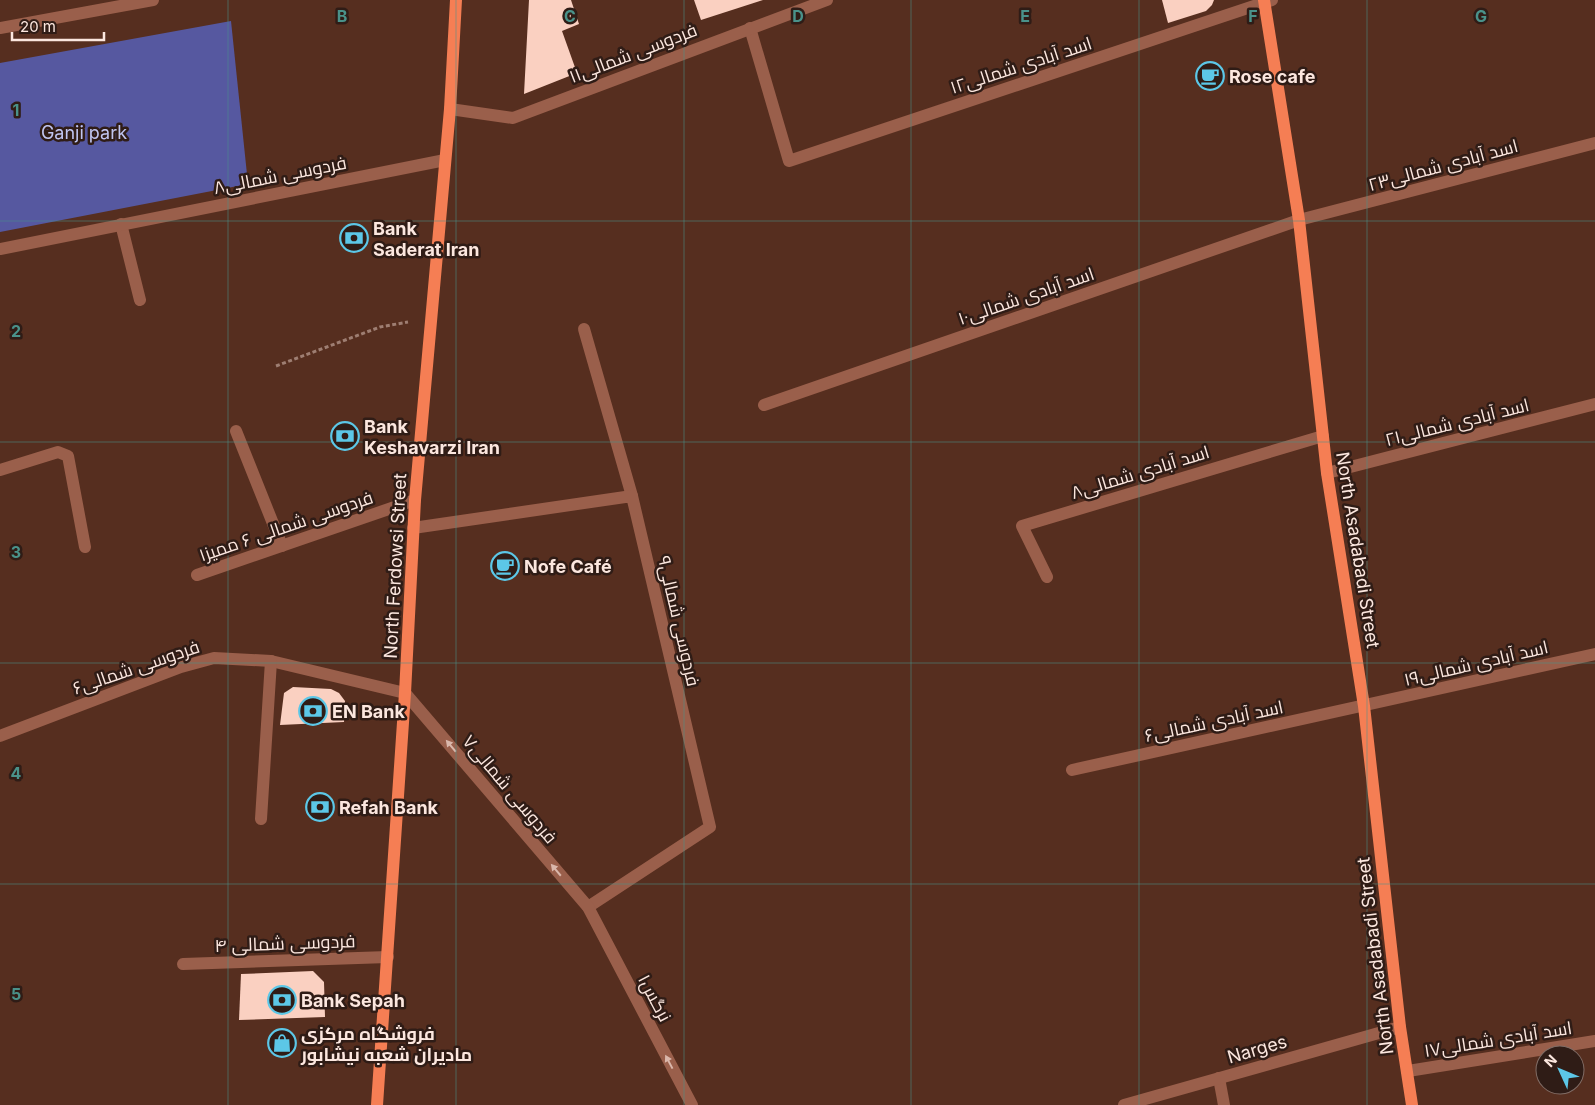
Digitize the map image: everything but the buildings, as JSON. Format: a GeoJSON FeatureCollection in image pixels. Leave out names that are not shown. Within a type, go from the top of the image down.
{"type":"FeatureCollection","features":[{"type":"Feature","properties":{"kind":"main road","name":"North Ferdowsi Street"},"geometry":{"type":"LineString","coordinates":[[377,1105],[405,693],[415,500],[450,109],[456,0]]}},
{"type":"Feature","properties":{"kind":"main road","name":"North Asadabadi Street"},"geometry":{"type":"LineString","coordinates":[[1267,1],[1299,220],[1327,473],[1364,706],[1400,1027],[1412,1105]]}},
{"type":"Feature","properties":{"kind":"street"},"geometry":{"type":"LineString","coordinates":[[0,28],[153,0]]}},
{"type":"Feature","properties":{"kind":"street","name":"فردوسی شمالی۱۱"},"geometry":{"type":"LineString","coordinates":[[450,109],[512,118],[827,0]]}},
{"type":"Feature","properties":{"kind":"street","name":"اسد آبادی شمالی۱۲"},"geometry":{"type":"LineString","coordinates":[[750,28],[789,161],[1267,1]]}},
{"type":"Feature","properties":{"kind":"street","name":"اسد آبادی شمالی۲۳"},"geometry":{"type":"LineString","coordinates":[[1299,220],[1595,143]]}},
{"type":"Feature","properties":{"kind":"street","name":"فردوسی شمالی۸"},"geometry":{"type":"LineString","coordinates":[[0,249],[445,160]]}},
{"type":"Feature","properties":{"kind":"street","name":"اسد آبادی شمالی۱۰"},"geometry":{"type":"LineString","coordinates":[[764,405],[1299,220]]}},
{"type":"Feature","properties":{"kind":"street"},"geometry":{"type":"LineString","coordinates":[[121,224],[140,300]]}},
{"type":"Feature","properties":{"kind":"street"},"geometry":{"type":"LineString","coordinates":[[413,528],[632,496],[584,328]]}},
{"type":"Feature","properties":{"kind":"street","name":"اسد آبادی شمالی۲۱"},"geometry":{"type":"LineString","coordinates":[[1327,473],[1595,404]]}},
{"type":"Feature","properties":{"kind":"street"},"geometry":{"type":"LineString","coordinates":[[236,431],[282,546]]}},
{"type":"Feature","properties":{"kind":"street","name":"اسد آبادی شمالی۸"},"geometry":{"type":"LineString","coordinates":[[1048,577],[1022,526],[1323,436]]}},
{"type":"Feature","properties":{"kind":"street"},"geometry":{"type":"LineString","coordinates":[[0,470],[58,452],[68,456],[85,546]]}},
{"type":"Feature","properties":{"kind":"street","name":"فردوسی شمالی۹"},"geometry":{"type":"LineString","coordinates":[[588,907],[710,827],[632,496]]}},
{"type":"Feature","properties":{"kind":"street","name":"فردوسی شمالی ۶ ممیز۱"},"geometry":{"type":"LineString","coordinates":[[196,575],[415,500]]}},
{"type":"Feature","properties":{"kind":"street","name":"اسد آبادی شمالی۱۹"},"geometry":{"type":"LineString","coordinates":[[1364,706],[1595,654]]}},
{"type":"Feature","properties":{"kind":"street","name":"فردوسی شمالی۶"},"geometry":{"type":"LineString","coordinates":[[0,736],[181,666],[214,658],[271,661],[405,693]]}},
{"type":"Feature","properties":{"kind":"street"},"geometry":{"type":"LineString","coordinates":[[261,819],[271,661]]}},
{"type":"Feature","properties":{"kind":"street","name":"فردوسی شمالی۷"},"geometry":{"type":"LineString","coordinates":[[405,693],[588,907]]}},
{"type":"Feature","properties":{"kind":"street","name":"اسد آبادی شمالی۶"},"geometry":{"type":"LineString","coordinates":[[1072,770],[1364,706]]}},
{"type":"Feature","properties":{"kind":"street","name":"نرگس۱"},"geometry":{"type":"LineString","coordinates":[[588,907],[692,1105]]}},
{"type":"Feature","properties":{"kind":"street","name":"فردوسی شمالی ۴"},"geometry":{"type":"LineString","coordinates":[[183,964],[388,958]]}},
{"type":"Feature","properties":{"kind":"street","name":"Narges"},"geometry":{"type":"LineString","coordinates":[[1124,1105],[1400,1027]]}},
{"type":"Feature","properties":{"kind":"street","name":"اسد آبادی شمالی۱۷"},"geometry":{"type":"LineString","coordinates":[[1408,1071],[1595,1041]]}},
{"type":"Feature","properties":{"kind":"street"},"geometry":{"type":"LineString","coordinates":[[1219,1078],[1224,1105]]}},
{"type":"Feature","properties":{"kind":"path"},"geometry":{"type":"LineString","coordinates":[[276,366],[380,327],[431,318]]}},
{"type":"Feature","properties":{"kind":"green space","name":"Ganji park"},"geometry":{"type":"Polygon","coordinates":[[[231,21],[248,184],[0,232],[0,63],[231,21]]]}},
{"type":"Feature","properties":{"kind":"place","name":"Rose cafe"},"geometry":{"type":"Point","coordinates":[1210,76]}},
{"type":"Feature","properties":{"kind":"place","name":"Bank Saderat Iran"},"geometry":{"type":"Point","coordinates":[354,238]}},
{"type":"Feature","properties":{"kind":"place","name":"Bank Keshavarzi Iran"},"geometry":{"type":"Point","coordinates":[345,436]}},
{"type":"Feature","properties":{"kind":"place","name":"Nofe Café"},"geometry":{"type":"Point","coordinates":[505,566]}},
{"type":"Feature","properties":{"kind":"place","name":"EN Bank"},"geometry":{"type":"Point","coordinates":[313,711]}},
{"type":"Feature","properties":{"kind":"place","name":"Refah Bank"},"geometry":{"type":"Point","coordinates":[320,807]}},
{"type":"Feature","properties":{"kind":"place","name":"Bank Sepah"},"geometry":{"type":"Point","coordinates":[282,1000]}},
{"type":"Feature","properties":{"kind":"place","name":"فروشگاه مرکزی مادیران شعبه نیشابور"},"geometry":{"type":"Point","coordinates":[282,1043]}}]}
